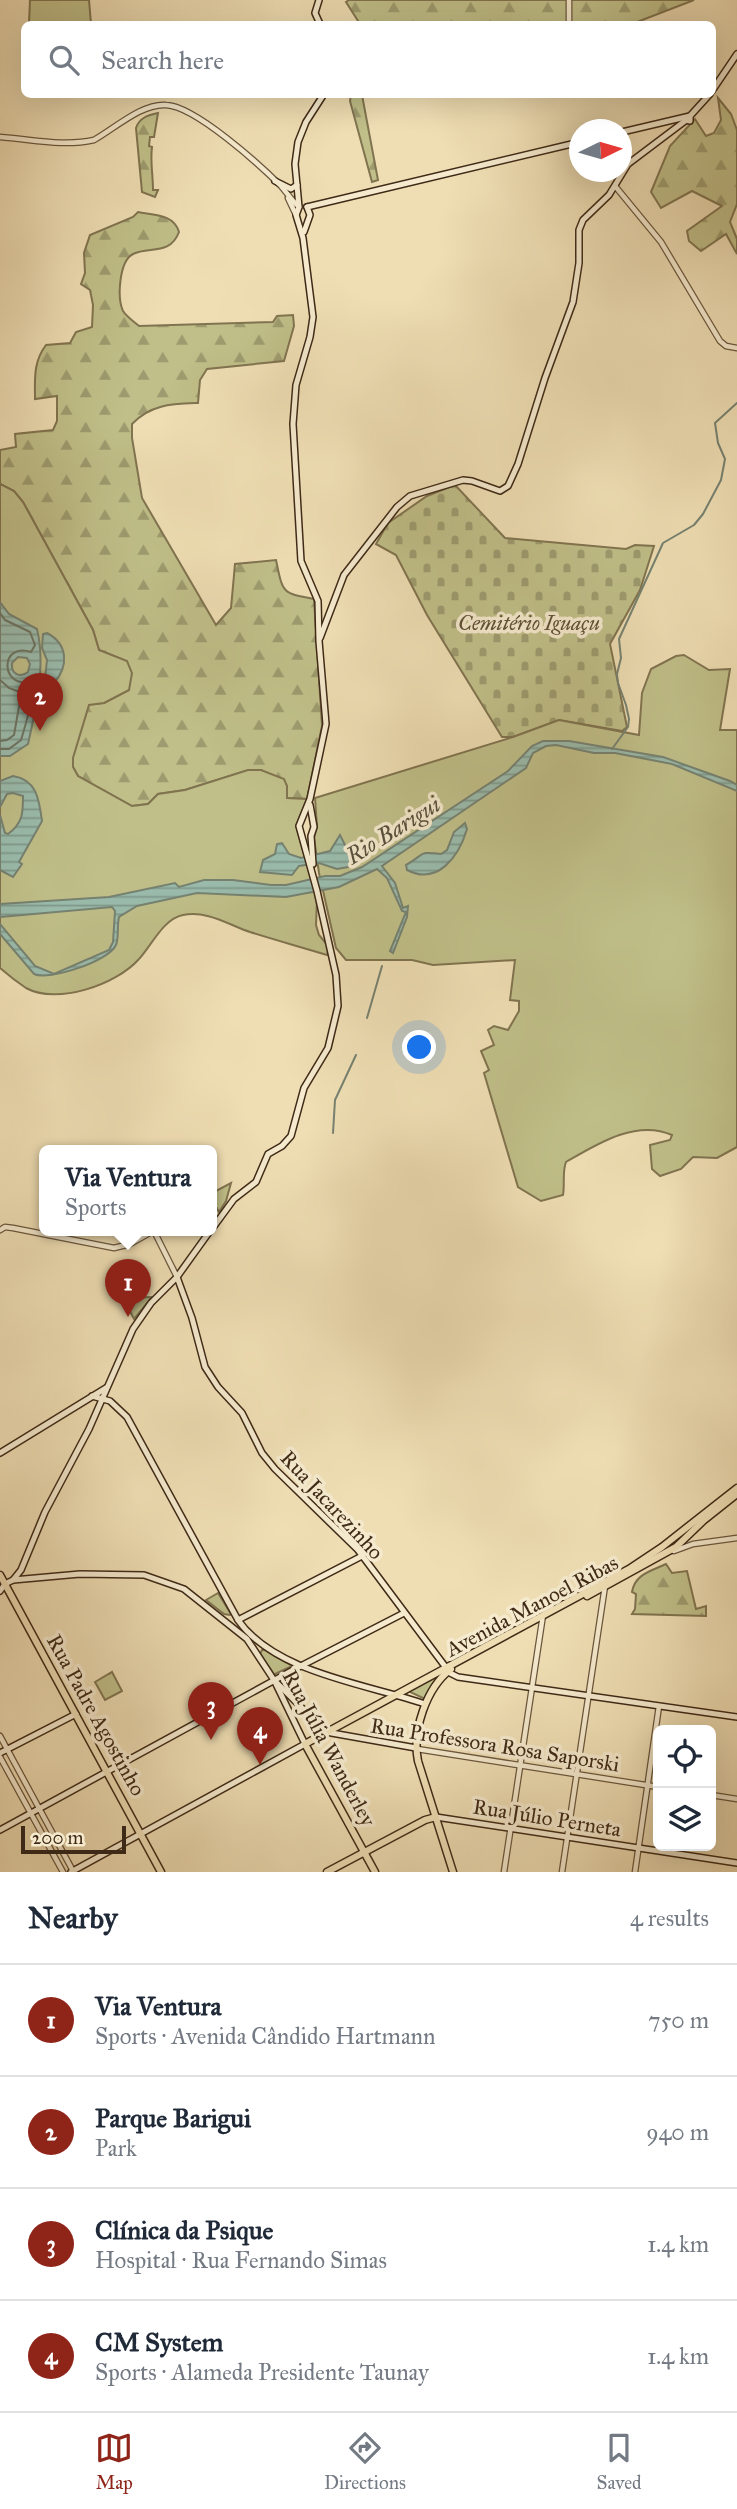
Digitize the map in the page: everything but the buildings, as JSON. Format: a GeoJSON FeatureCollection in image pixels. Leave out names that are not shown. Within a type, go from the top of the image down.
{"type":"FeatureCollection","features":[{"type":"Feature","properties":{"kind":"main road"},"geometry":{"type":"LineString","coordinates":[[319,0],[315,13],[319,21]]}},
{"type":"Feature","properties":{"kind":"main road"},"geometry":{"type":"LineString","coordinates":[[716,85],[737,54]]}},
{"type":"Feature","properties":{"kind":"main road"},"geometry":{"type":"LineString","coordinates":[[303,238],[310,213],[303,207],[298,194],[295,164],[298,142],[306,121],[321,98]]}},
{"type":"Feature","properties":{"kind":"main road"},"geometry":{"type":"LineString","coordinates":[[319,641],[344,575],[405,499],[463,480],[495,491],[508,486],[518,464],[575,296],[580,225],[584,217],[606,199],[628,164],[687,118],[705,98]]}},
{"type":"Feature","properties":{"kind":"main road"},"geometry":{"type":"LineString","coordinates":[[632,130],[687,118]]}},
{"type":"Feature","properties":{"kind":"main road"},"geometry":{"type":"LineString","coordinates":[[217,1222],[234,1199],[256,1181],[268,1154],[286,1143],[291,1136],[304,1088],[328,1048],[337,1011],[338,990],[312,866],[299,826],[310,799],[326,727],[317,597],[302,561],[293,433],[296,386],[313,317],[303,238],[296,211],[303,207],[569,144]]}},
{"type":"Feature","properties":{"kind":"main road"},"geometry":{"type":"LineString","coordinates":[[275,181],[291,189],[297,185]]}},
{"type":"Feature","properties":{"kind":"main road"},"geometry":{"type":"LineString","coordinates":[[297,218],[308,218],[323,204]]}},
{"type":"Feature","properties":{"kind":"main road"},"geometry":{"type":"LineString","coordinates":[[309,854],[314,827],[310,799]]}},
{"type":"Feature","properties":{"kind":"main road"},"geometry":{"type":"LineString","coordinates":[[303,820],[312,822]]}},
{"type":"Feature","properties":{"kind":"main road"},"geometry":{"type":"LineString","coordinates":[[300,831],[306,834],[311,832]]}},
{"type":"Feature","properties":{"kind":"main road"},"geometry":{"type":"LineString","coordinates":[[10,1592],[38,1527],[89,1429],[126,1343],[141,1316],[177,1277],[207,1236]]}},
{"type":"Feature","properties":{"kind":"main road","name":"Rua Jacarezinho"},"geometry":{"type":"LineString","coordinates":[[177,1277],[192,1318],[204,1364],[211,1377],[243,1413],[259,1448],[271,1465],[362,1556],[446,1669]]}},
{"type":"Feature","properties":{"kind":"main road"},"geometry":{"type":"LineString","coordinates":[[0,1453],[106,1388]]}},
{"type":"Feature","properties":{"kind":"main road"},"geometry":{"type":"LineString","coordinates":[[106,1388],[131,1423],[234,1613],[246,1630],[270,1650],[300,1667],[425,1704]]}},
{"type":"Feature","properties":{"kind":"main road"},"geometry":{"type":"LineString","coordinates":[[92,1396],[102,1397],[115,1404]]}},
{"type":"Feature","properties":{"kind":"main road","name":"Avenida Manoel Ribas"},"geometry":{"type":"LineString","coordinates":[[664,1550],[672,1539],[737,1488]]}},
{"type":"Feature","properties":{"kind":"main road","name":"Avenida Manoel Ribas"},"geometry":{"type":"LineString","coordinates":[[453,1872],[416,1748],[425,1704],[446,1669],[683,1542],[700,1524],[737,1494]]}},
{"type":"Feature","properties":{"kind":"main road"},"geometry":{"type":"LineString","coordinates":[[672,1539],[683,1542]]}},
{"type":"Feature","properties":{"kind":"main road"},"geometry":{"type":"LineString","coordinates":[[238,1620],[362,1556]]}},
{"type":"Feature","properties":{"kind":"main road","name":"Rua Júlia Wanderley"},"geometry":{"type":"LineString","coordinates":[[13,1580],[103,1573],[148,1575],[184,1589],[235,1627],[257,1653],[274,1681],[375,1872]]}},
{"type":"Feature","properties":{"kind":"main road","name":"Rua Padre Agostinho"},"geometry":{"type":"LineString","coordinates":[[0,1575],[162,1872]]}},
{"type":"Feature","properties":{"kind":"main road"},"geometry":{"type":"LineString","coordinates":[[0,1591],[5,1584],[13,1580]]}},
{"type":"Feature","properties":{"kind":"main road"},"geometry":{"type":"LineString","coordinates":[[224,1619],[234,1613]]}},
{"type":"Feature","properties":{"kind":"main road"},"geometry":{"type":"LineString","coordinates":[[0,1830],[284,1675],[404,1613]]}},
{"type":"Feature","properties":{"kind":"main road"},"geometry":{"type":"LineString","coordinates":[[257,1653],[261,1647],[270,1650]]}},
{"type":"Feature","properties":{"kind":"main road"},"geometry":{"type":"LineString","coordinates":[[312,1660],[314,1671]]}},
{"type":"Feature","properties":{"kind":"main road"},"geometry":{"type":"LineString","coordinates":[[284,1675],[287,1661]]}},
{"type":"Feature","properties":{"kind":"main road"},"geometry":{"type":"LineString","coordinates":[[72,1871],[446,1669],[458,1677],[737,1717]]}},
{"type":"Feature","properties":{"kind":"main road"},"geometry":{"type":"LineString","coordinates":[[274,1681],[326,1732]]}},
{"type":"Feature","properties":{"kind":"main road"},"geometry":{"type":"LineString","coordinates":[[0,1755],[76,1714]]}},
{"type":"Feature","properties":{"kind":"main road","name":"Rua Professora Rosa Saporski"},"geometry":{"type":"LineString","coordinates":[[326,1732],[416,1748]]}},
{"type":"Feature","properties":{"kind":"main road"},"geometry":{"type":"LineString","coordinates":[[327,1872],[425,1820],[436,1817]]}},
{"type":"Feature","properties":{"kind":"main road","name":"Rua Júlio Perneta"},"geometry":{"type":"LineString","coordinates":[[436,1817],[737,1863]]}},
{"type":"Feature","properties":{"kind":"street"},"geometry":{"type":"LineString","coordinates":[[569,0],[569,21]]}},
{"type":"Feature","properties":{"kind":"street"},"geometry":{"type":"LineString","coordinates":[[0,136],[50,143],[84,143],[94,140],[148,108],[167,105],[204,122],[303,207]]}},
{"type":"Feature","properties":{"kind":"street"},"geometry":{"type":"LineString","coordinates":[[615,186],[665,248],[720,341],[726,346],[737,348]]}},
{"type":"Feature","properties":{"kind":"street"},"geometry":{"type":"LineString","coordinates":[[285,191],[297,218]]}},
{"type":"Feature","properties":{"kind":"street"},"geometry":{"type":"LineString","coordinates":[[3,1228],[39,1233]]}},
{"type":"Feature","properties":{"kind":"street"},"geometry":{"type":"LineString","coordinates":[[53,1236],[109,1248],[124,1247],[145,1236]]}},
{"type":"Feature","properties":{"kind":"street"},"geometry":{"type":"LineString","coordinates":[[156,1236],[177,1277]]}},
{"type":"Feature","properties":{"kind":"street"},"geometry":{"type":"LineString","coordinates":[[664,1550],[737,1538]]}},
{"type":"Feature","properties":{"kind":"street"},"geometry":{"type":"LineString","coordinates":[[683,1542],[693,1544]]}},
{"type":"Feature","properties":{"kind":"street"},"geometry":{"type":"LineString","coordinates":[[562,1872],[605,1584]]}},
{"type":"Feature","properties":{"kind":"street"},"geometry":{"type":"LineString","coordinates":[[504,1872],[543,1617]]}},
{"type":"Feature","properties":{"kind":"street"},"geometry":{"type":"LineString","coordinates":[[235,1627],[238,1620]]}},
{"type":"Feature","properties":{"kind":"street"},"geometry":{"type":"LineString","coordinates":[[635,1872],[659,1706]]}},
{"type":"Feature","properties":{"kind":"street"},"geometry":{"type":"LineString","coordinates":[[0,1736],[72,1871]]}},
{"type":"Feature","properties":{"kind":"street","name":"Rua Professora Rosa Saporski"},"geometry":{"type":"LineString","coordinates":[[416,1748],[424,1752],[653,1786]]}},
{"type":"Feature","properties":{"kind":"street"},"geometry":{"type":"LineString","coordinates":[[0,1755],[62,1872]]}},
{"type":"Feature","properties":{"kind":"street"},"geometry":{"type":"LineString","coordinates":[[716,1796],[737,1799]]}},
{"type":"Feature","properties":{"kind":"green space"},"geometry":{"type":"Polygon","coordinates":[[[30,0],[89,0],[91,21],[29,21],[30,0]]]}},
{"type":"Feature","properties":{"kind":"green space"},"geometry":{"type":"Polygon","coordinates":[[[694,0],[640,21],[358,21],[346,2],[694,0]]]}},
{"type":"Feature","properties":{"kind":"green space"},"geometry":{"type":"Polygon","coordinates":[[[350,98],[363,98],[378,180],[372,182],[350,98]]]}},
{"type":"Feature","properties":{"kind":"green space"},"geometry":{"type":"Polygon","coordinates":[[[718,98],[731,114],[737,130],[737,204],[730,222],[737,239],[737,254],[726,234],[701,251],[689,241],[687,231],[722,206],[692,191],[661,208],[651,192],[670,146],[695,119],[706,136],[714,133],[721,120],[718,98]]]}},
{"type":"Feature","properties":{"kind":"green space"},"geometry":{"type":"Polygon","coordinates":[[[158,113],[154,137],[150,137],[149,146],[152,147],[153,190],[158,190],[155,197],[142,192],[136,128],[144,118],[158,113]]]}},
{"type":"Feature","properties":{"kind":"green space"},"geometry":{"type":"Polygon","coordinates":[[[138,212],[168,219],[179,232],[175,240],[165,247],[133,254],[125,264],[120,280],[121,305],[124,313],[139,326],[273,322],[277,316],[293,315],[294,326],[284,361],[207,369],[200,380],[198,403],[171,405],[147,412],[132,424],[132,438],[142,498],[216,625],[231,608],[235,564],[276,560],[285,590],[314,599],[322,726],[307,799],[287,798],[287,786],[261,770],[249,770],[185,790],[158,794],[148,804],[132,806],[78,776],[73,767],[72,758],[89,704],[104,703],[129,690],[126,661],[99,650],[93,630],[23,502],[14,491],[0,484],[0,450],[16,447],[15,434],[53,430],[57,421],[57,396],[35,399],[39,358],[46,345],[70,343],[76,332],[92,327],[93,305],[90,290],[81,284],[85,273],[84,253],[90,235],[133,217],[138,212]]]}},
{"type":"Feature","properties":{"kind":"green space"},"geometry":{"type":"Polygon","coordinates":[[[0,484],[14,491],[23,502],[93,630],[99,650],[127,661],[132,673],[129,690],[104,703],[89,705],[73,758],[73,767],[78,776],[132,806],[148,804],[158,794],[185,790],[248,770],[261,770],[284,779],[287,798],[307,799],[296,826],[317,900],[316,925],[319,935],[329,947],[327,955],[250,932],[209,916],[192,914],[176,917],[170,922],[129,968],[86,990],[39,993],[26,988],[0,968],[0,484]]]}},
{"type":"Feature","properties":{"kind":"green space","name":"Cemitério Iguaçu"},"geometry":{"type":"Polygon","coordinates":[[[455,485],[505,538],[626,549],[635,545],[654,546],[640,590],[610,644],[627,727],[622,731],[559,720],[513,737],[502,737],[427,615],[396,555],[376,544],[388,523],[427,496],[455,485]]]}},
{"type":"Feature","properties":{"kind":"green space"},"geometry":{"type":"Polygon","coordinates":[[[684,655],[709,670],[730,669],[720,730],[737,730],[737,1147],[717,1158],[693,1157],[681,1169],[660,1176],[652,1169],[650,1145],[670,1140],[672,1135],[645,1130],[631,1132],[604,1141],[566,1162],[563,1195],[541,1201],[518,1187],[484,1073],[489,1070],[481,1051],[494,1045],[488,1030],[494,1026],[508,1030],[519,1011],[519,1001],[510,1000],[515,960],[433,965],[412,960],[346,960],[336,948],[319,873],[314,838],[317,826],[315,798],[513,737],[559,720],[639,735],[642,693],[651,669],[676,656],[684,655]]]}},
{"type":"Feature","properties":{"kind":"green space"},"geometry":{"type":"Polygon","coordinates":[[[231,1183],[226,1201],[219,1212],[217,1209],[217,1190],[231,1183]]]}},
{"type":"Feature","properties":{"kind":"green space"},"geometry":{"type":"Polygon","coordinates":[[[152,1297],[134,1319],[123,1298],[152,1297]]]}},
{"type":"Feature","properties":{"kind":"green space"},"geometry":{"type":"Polygon","coordinates":[[[666,1564],[672,1573],[687,1571],[696,1609],[706,1606],[706,1616],[632,1614],[636,1594],[632,1592],[636,1581],[644,1574],[666,1564]]]}},
{"type":"Feature","properties":{"kind":"green space"},"geometry":{"type":"Polygon","coordinates":[[[218,1593],[230,1615],[224,1614],[206,1600],[218,1593]]]}},
{"type":"Feature","properties":{"kind":"green space"},"geometry":{"type":"Polygon","coordinates":[[[262,1650],[292,1666],[273,1675],[260,1654],[262,1650]]]}},
{"type":"Feature","properties":{"kind":"green space"},"geometry":{"type":"Polygon","coordinates":[[[112,1672],[122,1691],[105,1700],[95,1682],[112,1672]]]}},
{"type":"Feature","properties":{"kind":"green space"},"geometry":{"type":"Polygon","coordinates":[[[441,1673],[425,1699],[408,1691],[441,1673]]]}},
{"type":"Feature","properties":{"kind":"water"},"geometry":{"type":"Polygon","coordinates":[[[0,602],[9,614],[37,629],[41,658],[39,687],[28,744],[10,756],[0,756],[0,602]],[[18,657],[12,663],[16,674],[28,672],[30,664],[27,658],[18,657]]]}},
{"type":"Feature","properties":{"kind":"water"},"geometry":{"type":"Polygon","coordinates":[[[47,633],[59,643],[64,656],[62,670],[54,683],[45,679],[47,660],[42,648],[43,634],[47,633]]]}},
{"type":"Feature","properties":{"kind":"water"},"geometry":{"type":"Polygon","coordinates":[[[543,741],[569,741],[663,757],[730,781],[737,785],[737,791],[672,764],[615,753],[594,753],[556,745],[546,746],[533,753],[526,768],[382,866],[395,883],[403,908],[408,906],[407,917],[393,953],[390,951],[406,912],[402,911],[387,878],[377,869],[339,887],[286,897],[197,893],[137,906],[119,917],[117,942],[111,951],[91,963],[52,975],[34,974],[0,934],[0,924],[35,966],[54,974],[109,950],[113,942],[115,911],[112,907],[0,917],[0,904],[109,897],[175,883],[179,887],[204,880],[286,885],[325,876],[340,876],[362,867],[508,771],[532,746],[543,741]]]}},
{"type":"Feature","properties":{"kind":"water"},"geometry":{"type":"Polygon","coordinates":[[[13,776],[32,786],[38,798],[42,821],[13,877],[0,870],[0,815],[5,833],[8,834],[17,826],[21,817],[23,796],[7,794],[0,807],[0,781],[13,776]]]}},
{"type":"Feature","properties":{"kind":"water"},"geometry":{"type":"Polygon","coordinates":[[[465,823],[467,829],[459,849],[446,866],[428,874],[407,870],[406,865],[422,854],[441,854],[447,850],[454,832],[465,823]]]}},
{"type":"Feature","properties":{"kind":"water"},"geometry":{"type":"Polygon","coordinates":[[[340,835],[346,847],[353,852],[354,860],[348,867],[337,869],[319,863],[299,866],[292,875],[260,872],[263,860],[275,854],[277,844],[282,843],[289,854],[301,858],[330,851],[340,835]]]}},
{"type":"Feature","properties":{"kind":"waterway"},"geometry":{"type":"LineString","coordinates":[[612,749],[628,727],[629,719],[618,683],[621,658],[619,639],[663,543],[694,525],[721,480],[725,459],[718,443],[715,423],[737,403]]}},
{"type":"Feature","properties":{"kind":"waterway"},"geometry":{"type":"LineString","coordinates":[[367,1018],[382,966]]}},
{"type":"Feature","properties":{"kind":"waterway"},"geometry":{"type":"LineString","coordinates":[[333,1133],[335,1100],[356,1055]]}},
{"type":"Feature","properties":{"kind":"place","name":"Parque Barigui"},"geometry":{"type":"Point","coordinates":[40,731]}},
{"type":"Feature","properties":{"kind":"place","name":"Via Ventura"},"geometry":{"type":"Point","coordinates":[128,1317]}},
{"type":"Feature","properties":{"kind":"place","name":"Clínica da Psique"},"geometry":{"type":"Point","coordinates":[211,1740]}},
{"type":"Feature","properties":{"kind":"place","name":"CM System"},"geometry":{"type":"Point","coordinates":[260,1765]}},
{"type":"Feature","properties":{"kind":"water label","name":"Rio Barigui"},"geometry":{"type":"Point","coordinates":[393,830]}}]}
